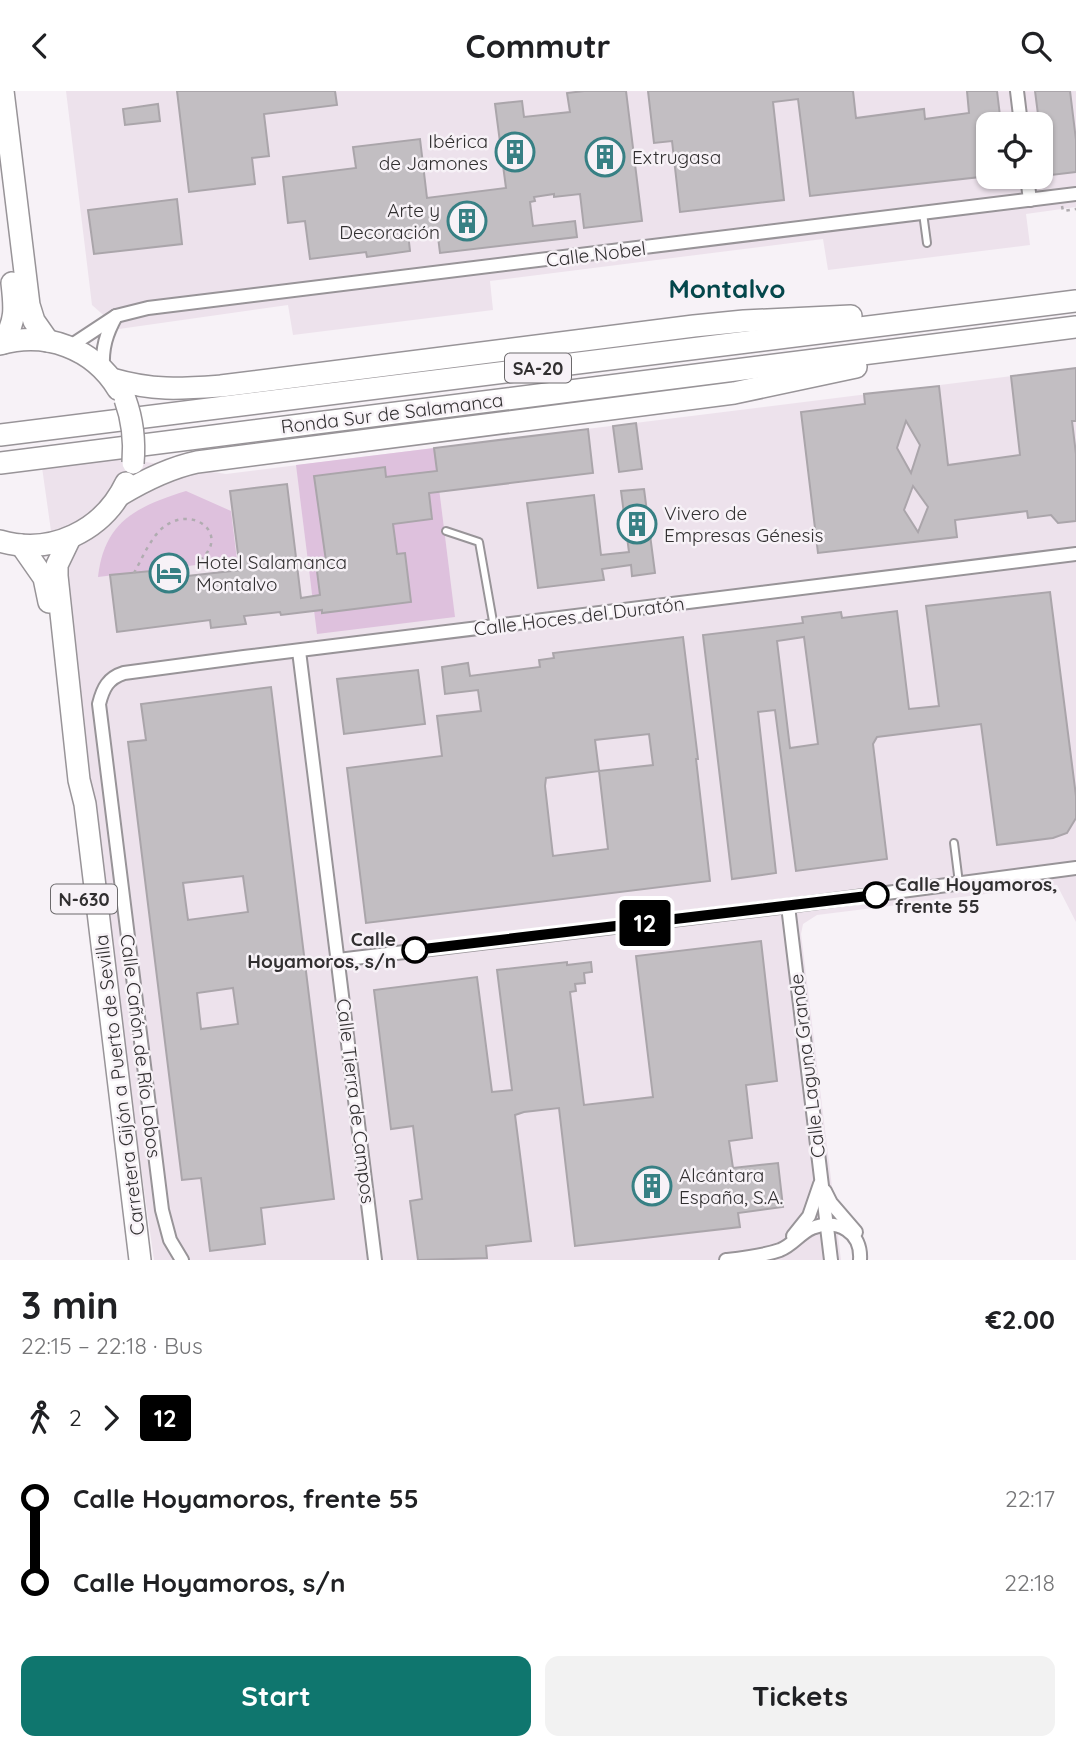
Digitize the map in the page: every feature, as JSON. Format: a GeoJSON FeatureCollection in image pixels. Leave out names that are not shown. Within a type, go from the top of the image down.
{"type":"FeatureCollection","features":[{"type":"Feature","properties":{"kind":"highway"},"geometry":{"type":"LineString","coordinates":[[2,91],[29,305],[34,321],[48,341]]}},
{"type":"Feature","properties":{"kind":"highway"},"geometry":{"type":"LineString","coordinates":[[0,173],[15,312],[12,326],[1,344]]}},
{"type":"Feature","properties":{"kind":"highway","name":"Ronda Sur de Salamanca"},"geometry":{"type":"LineString","coordinates":[[0,435],[1076,301]]}},
{"type":"Feature","properties":{"kind":"highway"},"geometry":{"type":"LineString","coordinates":[[108,374],[143,388],[188,388],[744,321],[1032,307]]}},
{"type":"Feature","properties":{"kind":"highway","name":"Ronda Sur de Salamanca"},"geometry":{"type":"LineString","coordinates":[[0,463],[1076,327]]}},
{"type":"Feature","properties":{"kind":"highway"},"geometry":{"type":"LineString","coordinates":[[120,495],[148,479],[179,466],[197,462],[734,393],[883,362],[936,355],[1040,331]]}},
{"type":"Feature","properties":{"kind":"highway"},"geometry":{"type":"LineString","coordinates":[[0,541],[21,545],[45,545],[86,530],[104,516],[120,495],[133,463],[135,442],[131,415],[125,399],[108,374],[89,357],[48,341],[33,339],[1,344]]}},
{"type":"Feature","properties":{"kind":"highway","name":"Carretera Gijón a Puerto de Sevilla"},"geometry":{"type":"LineString","coordinates":[[70,538],[57,565],[57,576],[79,780],[86,817],[140,1260]]}},
{"type":"Feature","properties":{"kind":"highway","name":"Carretera Gijón a Puerto de Sevilla"},"geometry":{"type":"LineString","coordinates":[[21,545],[35,562],[47,585],[126,1260]]}},
{"type":"Feature","properties":{"kind":"highway"},"geometry":{"type":"LineString","coordinates":[[105,1089],[119,1149],[132,1260]]}},
{"type":"Feature","properties":{"kind":"highway"},"geometry":{"type":"LineString","coordinates":[[137,1236],[152,1260]]}},
{"type":"Feature","properties":{"kind":"street"},"geometry":{"type":"LineString","coordinates":[[1017,91],[1020,112]]}},
{"type":"Feature","properties":{"kind":"street"},"geometry":{"type":"LineString","coordinates":[[1029,189],[1030,199]]}},
{"type":"Feature","properties":{"kind":"street","name":"Calle Nobel"},"geometry":{"type":"LineString","coordinates":[[69,347],[116,316],[148,308],[1076,194]]}},
{"type":"Feature","properties":{"kind":"street"},"geometry":{"type":"LineString","coordinates":[[108,374],[106,335],[116,316]]}},
{"type":"Feature","properties":{"kind":"street","name":"Calle Hoces del Duratón"},"geometry":{"type":"LineString","coordinates":[[99,703],[111,679],[124,673],[1076,554]]}},
{"type":"Feature","properties":{"kind":"street","name":"Calle Tierra de Campos"},"geometry":{"type":"LineString","coordinates":[[299,651],[375,1260]]}},
{"type":"Feature","properties":{"kind":"street","name":"Calle Cañón de Río Lobos"},"geometry":{"type":"LineString","coordinates":[[99,703],[162,1210],[170,1240],[182,1260]]}},
{"type":"Feature","properties":{"kind":"street"},"geometry":{"type":"LineString","coordinates":[[338,960],[788,906],[1074,867]]}},
{"type":"Feature","properties":{"kind":"street","name":"Calle Laguna Grande"},"geometry":{"type":"LineString","coordinates":[[788,906],[831,1260]]}},
{"type":"Feature","properties":{"kind":"street"},"geometry":{"type":"LineString","coordinates":[[821,1181],[831,1203],[850,1224],[860,1244],[860,1260]]}},
{"type":"Feature","properties":{"kind":"street"},"geometry":{"type":"LineString","coordinates":[[778,1251],[809,1216],[821,1181]]}},
{"type":"Feature","properties":{"kind":"street"},"geometry":{"type":"LineString","coordinates":[[726,1260],[778,1251],[792,1245],[811,1229],[826,1225],[848,1230],[860,1244]]}},
{"type":"Feature","properties":{"kind":"lane"},"geometry":{"type":"LineString","coordinates":[[923,213],[927,243]]}},
{"type":"Feature","properties":{"kind":"lane"},"geometry":{"type":"LineString","coordinates":[[446,531],[479,542],[494,627]]}},
{"type":"Feature","properties":{"kind":"lane"},"geometry":{"type":"LineString","coordinates":[[954,843],[959,884]]}},
{"type":"Feature","properties":{"kind":"path"},"geometry":{"type":"LineString","coordinates":[[1067,211],[1076,209]]}},
{"type":"Feature","properties":{"kind":"path"},"geometry":{"type":"LineString","coordinates":[[134,573],[158,534],[165,526],[177,521],[198,520],[206,525],[210,533],[211,548],[207,555],[196,563]]}},
{"type":"Feature","properties":{"kind":"shaded area"},"geometry":{"type":"Polygon","coordinates":[[[66,91],[1076,91],[1076,207],[1026,214],[1030,245],[828,270],[823,239],[490,281],[493,310],[293,335],[288,305],[119,329],[92,305],[66,91]]]}},
{"type":"Feature","properties":{"kind":"shaded area"},"geometry":{"type":"Polygon","coordinates":[[[1076,368],[1076,922],[1057,885],[817,915],[803,924],[801,934],[841,1260],[154,1260],[39,446],[226,474],[1076,368]]]}},
{"type":"Feature","properties":{"kind":"shaded area"},"geometry":{"type":"Polygon","coordinates":[[[434,448],[455,617],[317,634],[296,465],[434,448]]]}},
{"type":"Feature","properties":{"kind":"shaded area"},"geometry":{"type":"Polygon","coordinates":[[[186,491],[231,511],[237,560],[98,577],[108,542],[126,519],[153,503],[186,491]]]}},
{"type":"Feature","properties":{"kind":"building"},"geometry":{"type":"Polygon","coordinates":[[[177,91],[335,91],[337,105],[264,114],[269,156],[252,158],[255,184],[189,192],[177,91]]]}},
{"type":"Feature","properties":{"kind":"building"},"geometry":{"type":"Polygon","coordinates":[[[626,91],[642,221],[584,228],[580,194],[554,197],[554,194],[534,197],[535,201],[530,202],[533,226],[575,221],[577,237],[440,253],[437,229],[408,233],[410,251],[367,257],[366,252],[310,259],[305,221],[288,223],[283,177],[356,168],[353,147],[420,139],[427,198],[506,188],[495,104],[522,101],[524,117],[570,112],[567,93],[626,91]]]}},
{"type":"Feature","properties":{"kind":"building"},"geometry":{"type":"Polygon","coordinates":[[[648,91],[853,91],[856,118],[924,109],[925,119],[969,113],[967,91],[997,91],[1000,112],[976,112],[976,177],[810,196],[798,99],[773,102],[784,200],[680,212],[672,141],[654,143],[648,91]]]}},
{"type":"Feature","properties":{"kind":"building"},"geometry":{"type":"Polygon","coordinates":[[[1035,91],[1070,91],[1076,140],[1076,172],[1053,175],[1053,112],[1038,112],[1035,91]]]}},
{"type":"Feature","properties":{"kind":"building"},"geometry":{"type":"Polygon","coordinates":[[[158,104],[160,121],[125,125],[123,109],[158,104]]]}},
{"type":"Feature","properties":{"kind":"building"},"geometry":{"type":"Polygon","coordinates":[[[177,199],[182,244],[94,254],[88,210],[177,199]]]}},
{"type":"Feature","properties":{"kind":"building"},"geometry":{"type":"Polygon","coordinates":[[[1076,368],[1076,421],[1072,421],[1076,454],[1076,521],[1058,523],[1051,515],[1028,518],[1027,511],[955,520],[957,537],[818,553],[801,412],[865,404],[864,394],[939,386],[948,465],[1020,455],[1011,376],[1076,368]],[[906,421],[897,448],[911,473],[920,445],[906,421]],[[913,486],[904,510],[918,532],[928,507],[913,486]]]}},
{"type":"Feature","properties":{"kind":"building"},"geometry":{"type":"Polygon","coordinates":[[[636,423],[642,469],[619,472],[613,426],[636,423]]]}},
{"type":"Feature","properties":{"kind":"building"},"geometry":{"type":"Polygon","coordinates":[[[588,429],[593,473],[429,493],[432,519],[393,524],[397,554],[405,553],[411,602],[322,613],[322,610],[244,616],[246,624],[211,628],[210,620],[117,632],[110,575],[151,571],[152,580],[240,570],[230,491],[287,484],[301,598],[320,595],[316,563],[326,561],[314,476],[385,467],[386,477],[437,471],[434,448],[588,429]]]}},
{"type":"Feature","properties":{"kind":"building"},"geometry":{"type":"Polygon","coordinates":[[[644,489],[655,573],[632,576],[631,565],[602,569],[604,580],[538,588],[527,503],[594,495],[601,555],[629,552],[621,491],[644,489]]]}},
{"type":"Feature","properties":{"kind":"building"},"geometry":{"type":"Polygon","coordinates":[[[1050,592],[1076,796],[1076,818],[1067,833],[1053,838],[997,845],[981,724],[877,737],[873,744],[887,859],[796,871],[775,710],[758,712],[776,873],[732,879],[703,635],[803,623],[802,617],[841,612],[842,618],[897,611],[909,709],[939,706],[926,606],[1050,592]],[[804,637],[777,641],[790,748],[818,744],[804,637]]]}},
{"type":"Feature","properties":{"kind":"building"},"geometry":{"type":"Polygon","coordinates":[[[683,637],[710,881],[366,923],[347,768],[442,756],[437,716],[481,711],[478,690],[445,694],[442,667],[468,663],[470,676],[540,667],[539,660],[554,658],[553,653],[683,637]],[[649,734],[595,740],[599,771],[653,765],[649,734]],[[599,771],[546,778],[553,856],[608,849],[599,771]]]}},
{"type":"Feature","properties":{"kind":"building"},"geometry":{"type":"Polygon","coordinates":[[[418,670],[425,724],[344,734],[337,679],[418,670]]]}},
{"type":"Feature","properties":{"kind":"building"},"geometry":{"type":"Polygon","coordinates":[[[271,687],[334,1199],[261,1208],[265,1244],[210,1251],[201,1178],[182,1180],[128,742],[146,740],[141,704],[271,687]],[[243,876],[183,883],[188,920],[248,912],[243,876]],[[233,988],[197,993],[201,1029],[238,1024],[233,988]]]}},
{"type":"Feature","properties":{"kind":"building"},"geometry":{"type":"Polygon","coordinates":[[[761,941],[777,1081],[746,1085],[752,1138],[729,1141],[733,1168],[778,1163],[783,1207],[738,1213],[740,1227],[575,1246],[559,1108],[524,1112],[515,1115],[531,1241],[486,1246],[487,1258],[418,1260],[410,1201],[422,1199],[413,1126],[391,1129],[374,990],[477,977],[492,1092],[512,1090],[497,970],[591,962],[592,972],[584,973],[585,983],[575,984],[576,991],[570,992],[584,1105],[653,1097],[636,956],[761,941]]]}},
{"type":"Feature","properties":{"kind":"bus line","name":"12"},"geometry":{"type":"LineString","coordinates":[[415,950],[876,895]]}},
{"type":"Feature","properties":{"kind":"place","name":"Ibérica de Jamones"},"geometry":{"type":"Point","coordinates":[515,152]}},
{"type":"Feature","properties":{"kind":"place","name":"Extrugasa"},"geometry":{"type":"Point","coordinates":[605,157]}},
{"type":"Feature","properties":{"kind":"place","name":"Arte y Decoración"},"geometry":{"type":"Point","coordinates":[467,221]}},
{"type":"Feature","properties":{"kind":"place","name":"Vivero de Empresas Génesis"},"geometry":{"type":"Point","coordinates":[637,524]}},
{"type":"Feature","properties":{"kind":"place","name":"Hotel Salamanca Montalvo"},"geometry":{"type":"Point","coordinates":[169,573]}},
{"type":"Feature","properties":{"kind":"place","name":"Calle Hoyamoros, frente 55"},"geometry":{"type":"Point","coordinates":[876,895]}},
{"type":"Feature","properties":{"kind":"place","name":"Calle Hoyamoros, s/n"},"geometry":{"type":"Point","coordinates":[415,950]}},
{"type":"Feature","properties":{"kind":"place","name":"Alcántara España, S.A."},"geometry":{"type":"Point","coordinates":[652,1186]}},
{"type":"Feature","properties":{"kind":"district","name":"Montalvo"},"geometry":{"type":"Point","coordinates":[727,288]}}]}
